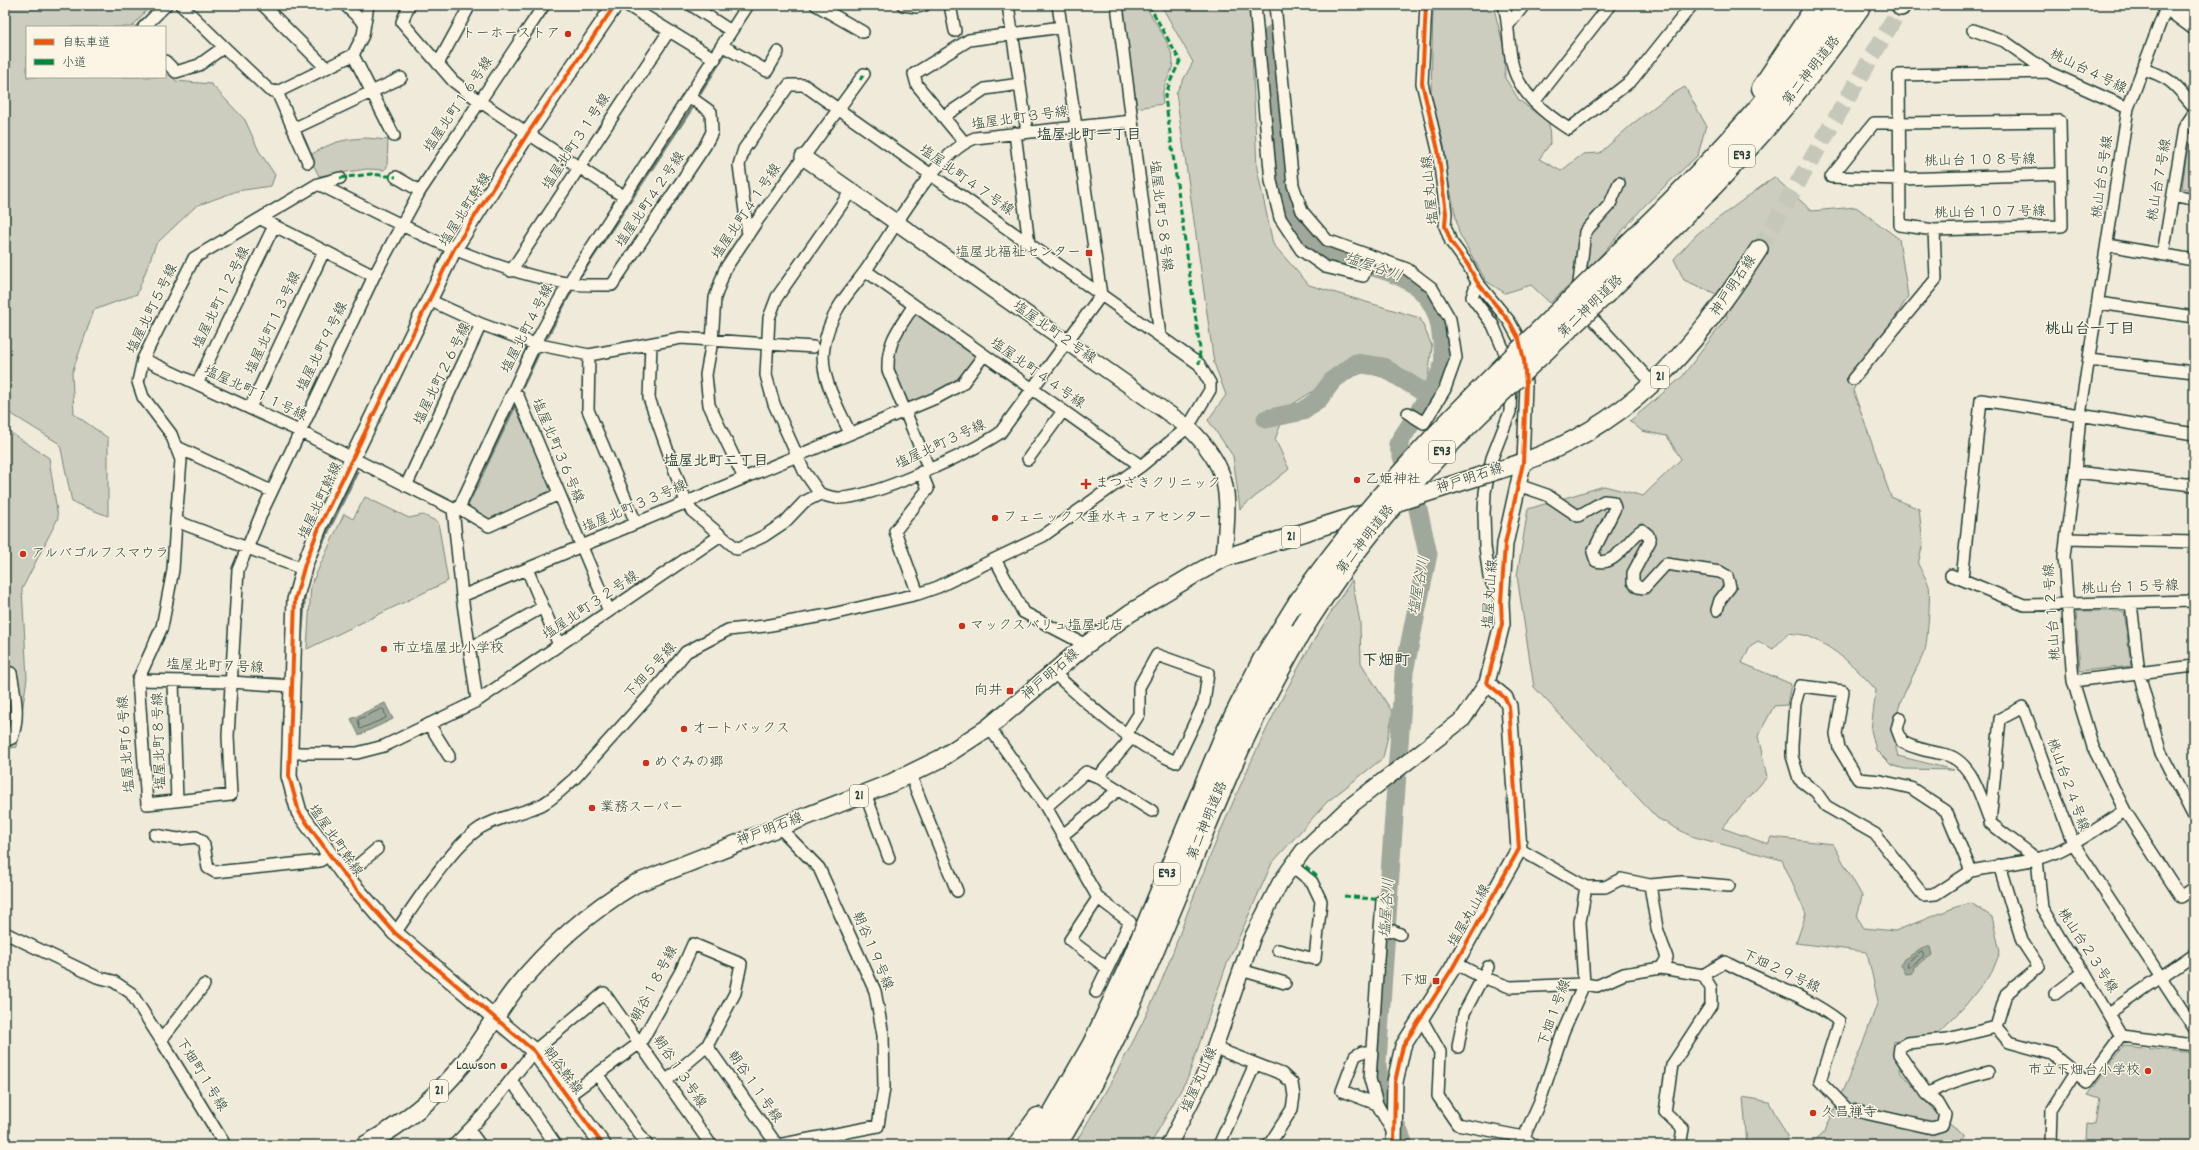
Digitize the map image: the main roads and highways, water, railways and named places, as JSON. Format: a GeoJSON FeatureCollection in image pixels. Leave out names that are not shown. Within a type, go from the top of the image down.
{"type":"FeatureCollection","features":[{"type":"Feature","properties":{"kind":"highway"},"geometry":{"type":"LineString","coordinates":[[1675,200],[1733,129],[1817,5]]}},
{"type":"Feature","properties":{"kind":"highway","name":"第二神明道路"},"geometry":{"type":"LineString","coordinates":[[1034,1145],[1093,1044],[1131,963],[1227,731],[1264,660],[1299,602],[1354,527],[1413,459],[1483,386],[1675,200],[1754,116],[1802,57],[1839,5]]}},
{"type":"Feature","properties":{"kind":"highway","name":"第二神明道路"},"geometry":{"type":"LineString","coordinates":[[1056,1145],[1094,1081],[1127,1015],[1227,775],[1261,703],[1301,631],[1343,568],[1402,495],[1495,398],[1606,293],[1726,174],[1812,73],[1861,5]]}},
{"type":"Feature","properties":{"kind":"highway"},"geometry":{"type":"LineString","coordinates":[[1726,174],[1792,108],[1874,5]]}},
{"type":"Feature","properties":{"kind":"highway"},"geometry":{"type":"LineString","coordinates":[[1018,1145],[1069,1072],[1131,963]]}},
{"type":"Feature","properties":{"kind":"main road","name":"神戸明石線"},"geometry":{"type":"LineString","coordinates":[[366,1145],[401,1123],[440,1090],[464,1064],[513,991],[536,964],[585,917],[605,902],[642,881],[864,794],[940,759],[989,728],[1086,645],[1130,613],[1224,558],[1523,463],[1548,453],[1583,435],[1615,415],[1653,384],[1685,351],[1712,319],[1759,249]]}},
{"type":"Feature","properties":{"kind":"water"},"geometry":{"type":"Polygon","coordinates":[[[385,703],[393,719],[359,735],[351,719],[385,703]]]}},
{"type":"Feature","properties":{"kind":"water"},"geometry":{"type":"Polygon","coordinates":[[[1925,947],[1930,947],[1932,955],[1914,967],[1913,973],[1906,974],[1901,964],[1904,959],[1925,947]]]}},
{"type":"Feature","properties":{"kind":"waterway"},"geometry":{"type":"LineString","coordinates":[[137,26],[158,5]]}},
{"type":"Feature","properties":{"kind":"waterway","name":"塩屋谷川"},"geometry":{"type":"LineString","coordinates":[[1273,34],[1279,104],[1280,176],[1285,204],[1291,217],[1307,238],[1328,251],[1399,276],[1419,288],[1433,306],[1441,334],[1444,357],[1440,373],[1435,383],[1398,444],[1415,496],[1428,554],[1404,672],[1377,1061],[1383,1094],[1404,1145]]}},
{"type":"Feature","properties":{"kind":"waterway"},"geometry":{"type":"LineString","coordinates":[[700,94],[726,52]]}},
{"type":"Feature","properties":{"kind":"waterway"},"geometry":{"type":"LineString","coordinates":[[581,275],[692,108]]}},
{"type":"Feature","properties":{"kind":"waterway"},"geometry":{"type":"LineString","coordinates":[[547,337],[572,290]]}},
{"type":"Feature","properties":{"kind":"waterway"},"geometry":{"type":"LineString","coordinates":[[523,386],[539,352]]}},
{"type":"Feature","properties":{"kind":"waterway"},"geometry":{"type":"LineString","coordinates":[[1266,419],[1303,411],[1318,400],[1333,380],[1356,363],[1383,367],[1428,395]]}},
{"type":"Feature","properties":{"kind":"waterway"},"geometry":{"type":"LineString","coordinates":[[471,495],[514,407]]}},
{"type":"Feature","properties":{"kind":"waterway"},"geometry":{"type":"LineString","coordinates":[[315,558],[357,472]]}},
{"type":"Feature","properties":{"kind":"waterway"},"geometry":{"type":"LineString","coordinates":[[415,483],[453,502]]}},
{"type":"Feature","properties":{"kind":"waterway"},"geometry":{"type":"LineString","coordinates":[[301,642],[305,590]]}},
{"type":"Feature","properties":{"kind":"waterway"},"geometry":{"type":"LineString","coordinates":[[256,678],[280,679]]}},
{"type":"Feature","properties":{"kind":"tunnel"},"geometry":{"type":"LineString","coordinates":[[1759,249],[1901,7]]}},
{"type":"Feature","properties":{"kind":"place","name":"トーホーストア"},"geometry":{"type":"Point","coordinates":[568,34]}},
{"type":"Feature","properties":{"kind":"place","name":"塩屋北福祉センター"},"geometry":{"type":"Point","coordinates":[1089,253]}},
{"type":"Feature","properties":{"kind":"place","name":"乙姫神社"},"geometry":{"type":"Point","coordinates":[1357,480]}},
{"type":"Feature","properties":{"kind":"place","name":"まつざきクリニック"},"geometry":{"type":"Point","coordinates":[1086,484]}},
{"type":"Feature","properties":{"kind":"place","name":"フェニックス垂水キュアセンター"},"geometry":{"type":"Point","coordinates":[995,518]}},
{"type":"Feature","properties":{"kind":"place","name":"アルバゴルフスマウラ"},"geometry":{"type":"Point","coordinates":[23,554]}},
{"type":"Feature","properties":{"kind":"place","name":"マックスバリュ塩屋北店"},"geometry":{"type":"Point","coordinates":[962,626]}},
{"type":"Feature","properties":{"kind":"place","name":"市立塩屋北小学校"},"geometry":{"type":"Point","coordinates":[384,649]}},
{"type":"Feature","properties":{"kind":"place","name":"向井"},"geometry":{"type":"Point","coordinates":[1010,691]}},
{"type":"Feature","properties":{"kind":"place","name":"オートバックス"},"geometry":{"type":"Point","coordinates":[684,729]}},
{"type":"Feature","properties":{"kind":"place","name":"めぐみの郷"},"geometry":{"type":"Point","coordinates":[646,763]}},
{"type":"Feature","properties":{"kind":"place","name":"業務スーパー"},"geometry":{"type":"Point","coordinates":[592,808]}},
{"type":"Feature","properties":{"kind":"place","name":"下畑"},"geometry":{"type":"Point","coordinates":[1436,981]}},
{"type":"Feature","properties":{"kind":"place","name":"Lawson"},"geometry":{"type":"Point","coordinates":[504,1066]}},
{"type":"Feature","properties":{"kind":"place","name":"市立下畑台小学校"},"geometry":{"type":"Point","coordinates":[2148,1071]}},
{"type":"Feature","properties":{"kind":"place","name":"久昌禅寺"},"geometry":{"type":"Point","coordinates":[1813,1113]}},
{"type":"Feature","properties":{"kind":"district","name":"塩屋北町一丁目"},"geometry":{"type":"Point","coordinates":[1089,136]}},
{"type":"Feature","properties":{"kind":"district","name":"桃山台一丁目"},"geometry":{"type":"Point","coordinates":[2090,330]}},
{"type":"Feature","properties":{"kind":"district","name":"塩屋北町二丁目"},"geometry":{"type":"Point","coordinates":[716,462]}},
{"type":"Feature","properties":{"kind":"district","name":"下畑町"},"geometry":{"type":"Point","coordinates":[1386,661]}}]}
